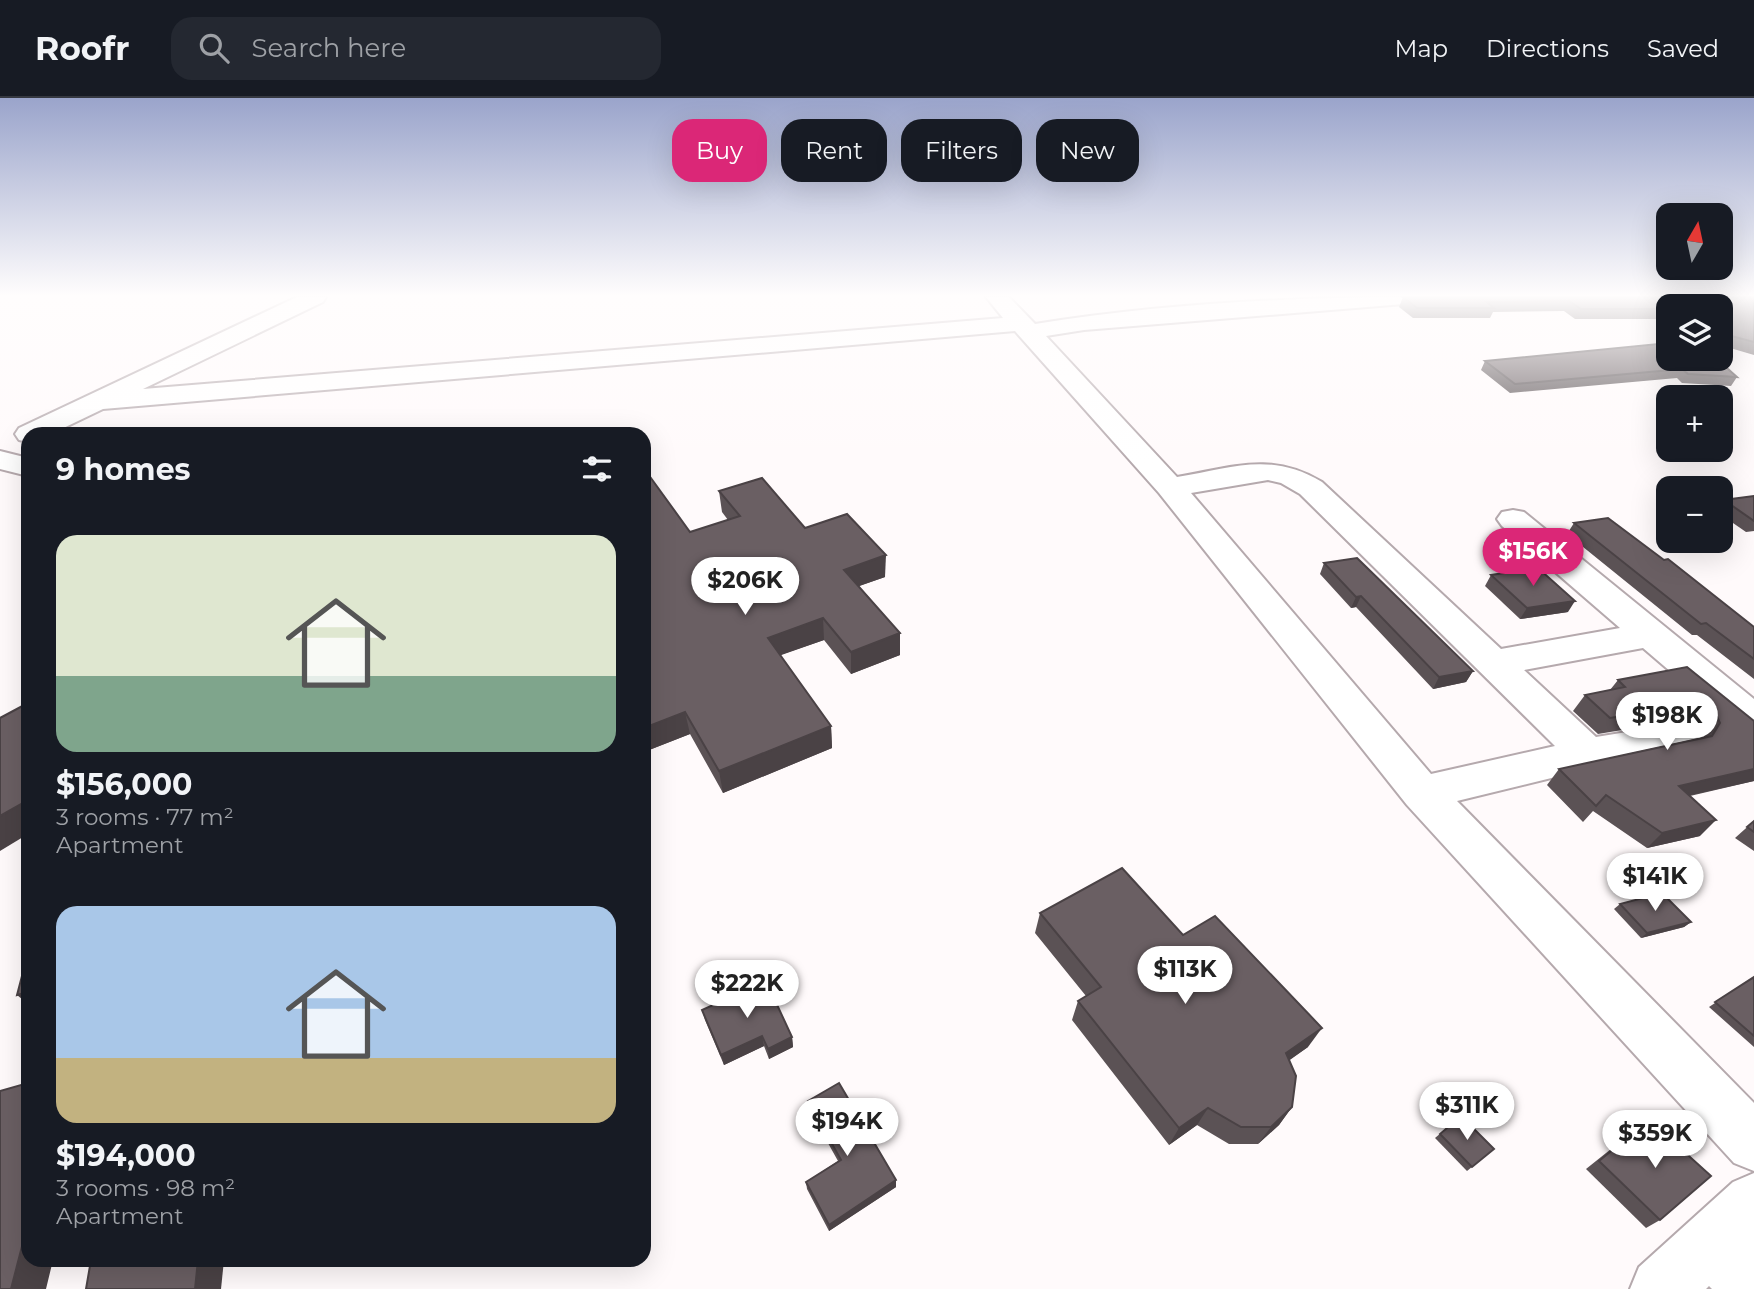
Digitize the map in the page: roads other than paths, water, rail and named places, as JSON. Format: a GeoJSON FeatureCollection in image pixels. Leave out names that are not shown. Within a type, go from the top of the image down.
{"type":"FeatureCollection","features":[{"type":"Feature","properties":{"kind":"street"},"geometry":{"type":"LineString","coordinates":[[43,427],[100,401],[187,353]]}},
{"type":"Feature","properties":{"kind":"street"},"geometry":{"type":"LineString","coordinates":[[100,401],[634,353]]}},
{"type":"Feature","properties":{"kind":"street"},"geometry":{"type":"LineString","coordinates":[[1048,353],[1170,487],[1422,793],[1754,1143]]}},
{"type":"Feature","properties":{"kind":"street"},"geometry":{"type":"LineString","coordinates":[[0,448],[21,438]]}},
{"type":"Feature","properties":{"kind":"street"},"geometry":{"type":"LineString","coordinates":[[0,460],[21,465]]}},
{"type":"Feature","properties":{"kind":"street"},"geometry":{"type":"LineString","coordinates":[[1170,487],[1268,471],[1291,476],[1311,488],[1588,754]]}},
{"type":"Feature","properties":{"kind":"street"},"geometry":{"type":"LineString","coordinates":[[1513,519],[1754,721]]}},
{"type":"Feature","properties":{"kind":"street"},"geometry":{"type":"LineString","coordinates":[[1494,663],[1652,634]]}},
{"type":"Feature","properties":{"kind":"street"},"geometry":{"type":"LineString","coordinates":[[1422,793],[1588,754],[1683,738]]}},
{"type":"Feature","properties":{"kind":"street"},"geometry":{"type":"LineString","coordinates":[[1661,1289],[1754,1203]]}},
{"type":"Feature","properties":{"kind":"street"},"geometry":{"type":"LineString","coordinates":[[1711,1245],[1754,1286]]}}]}
